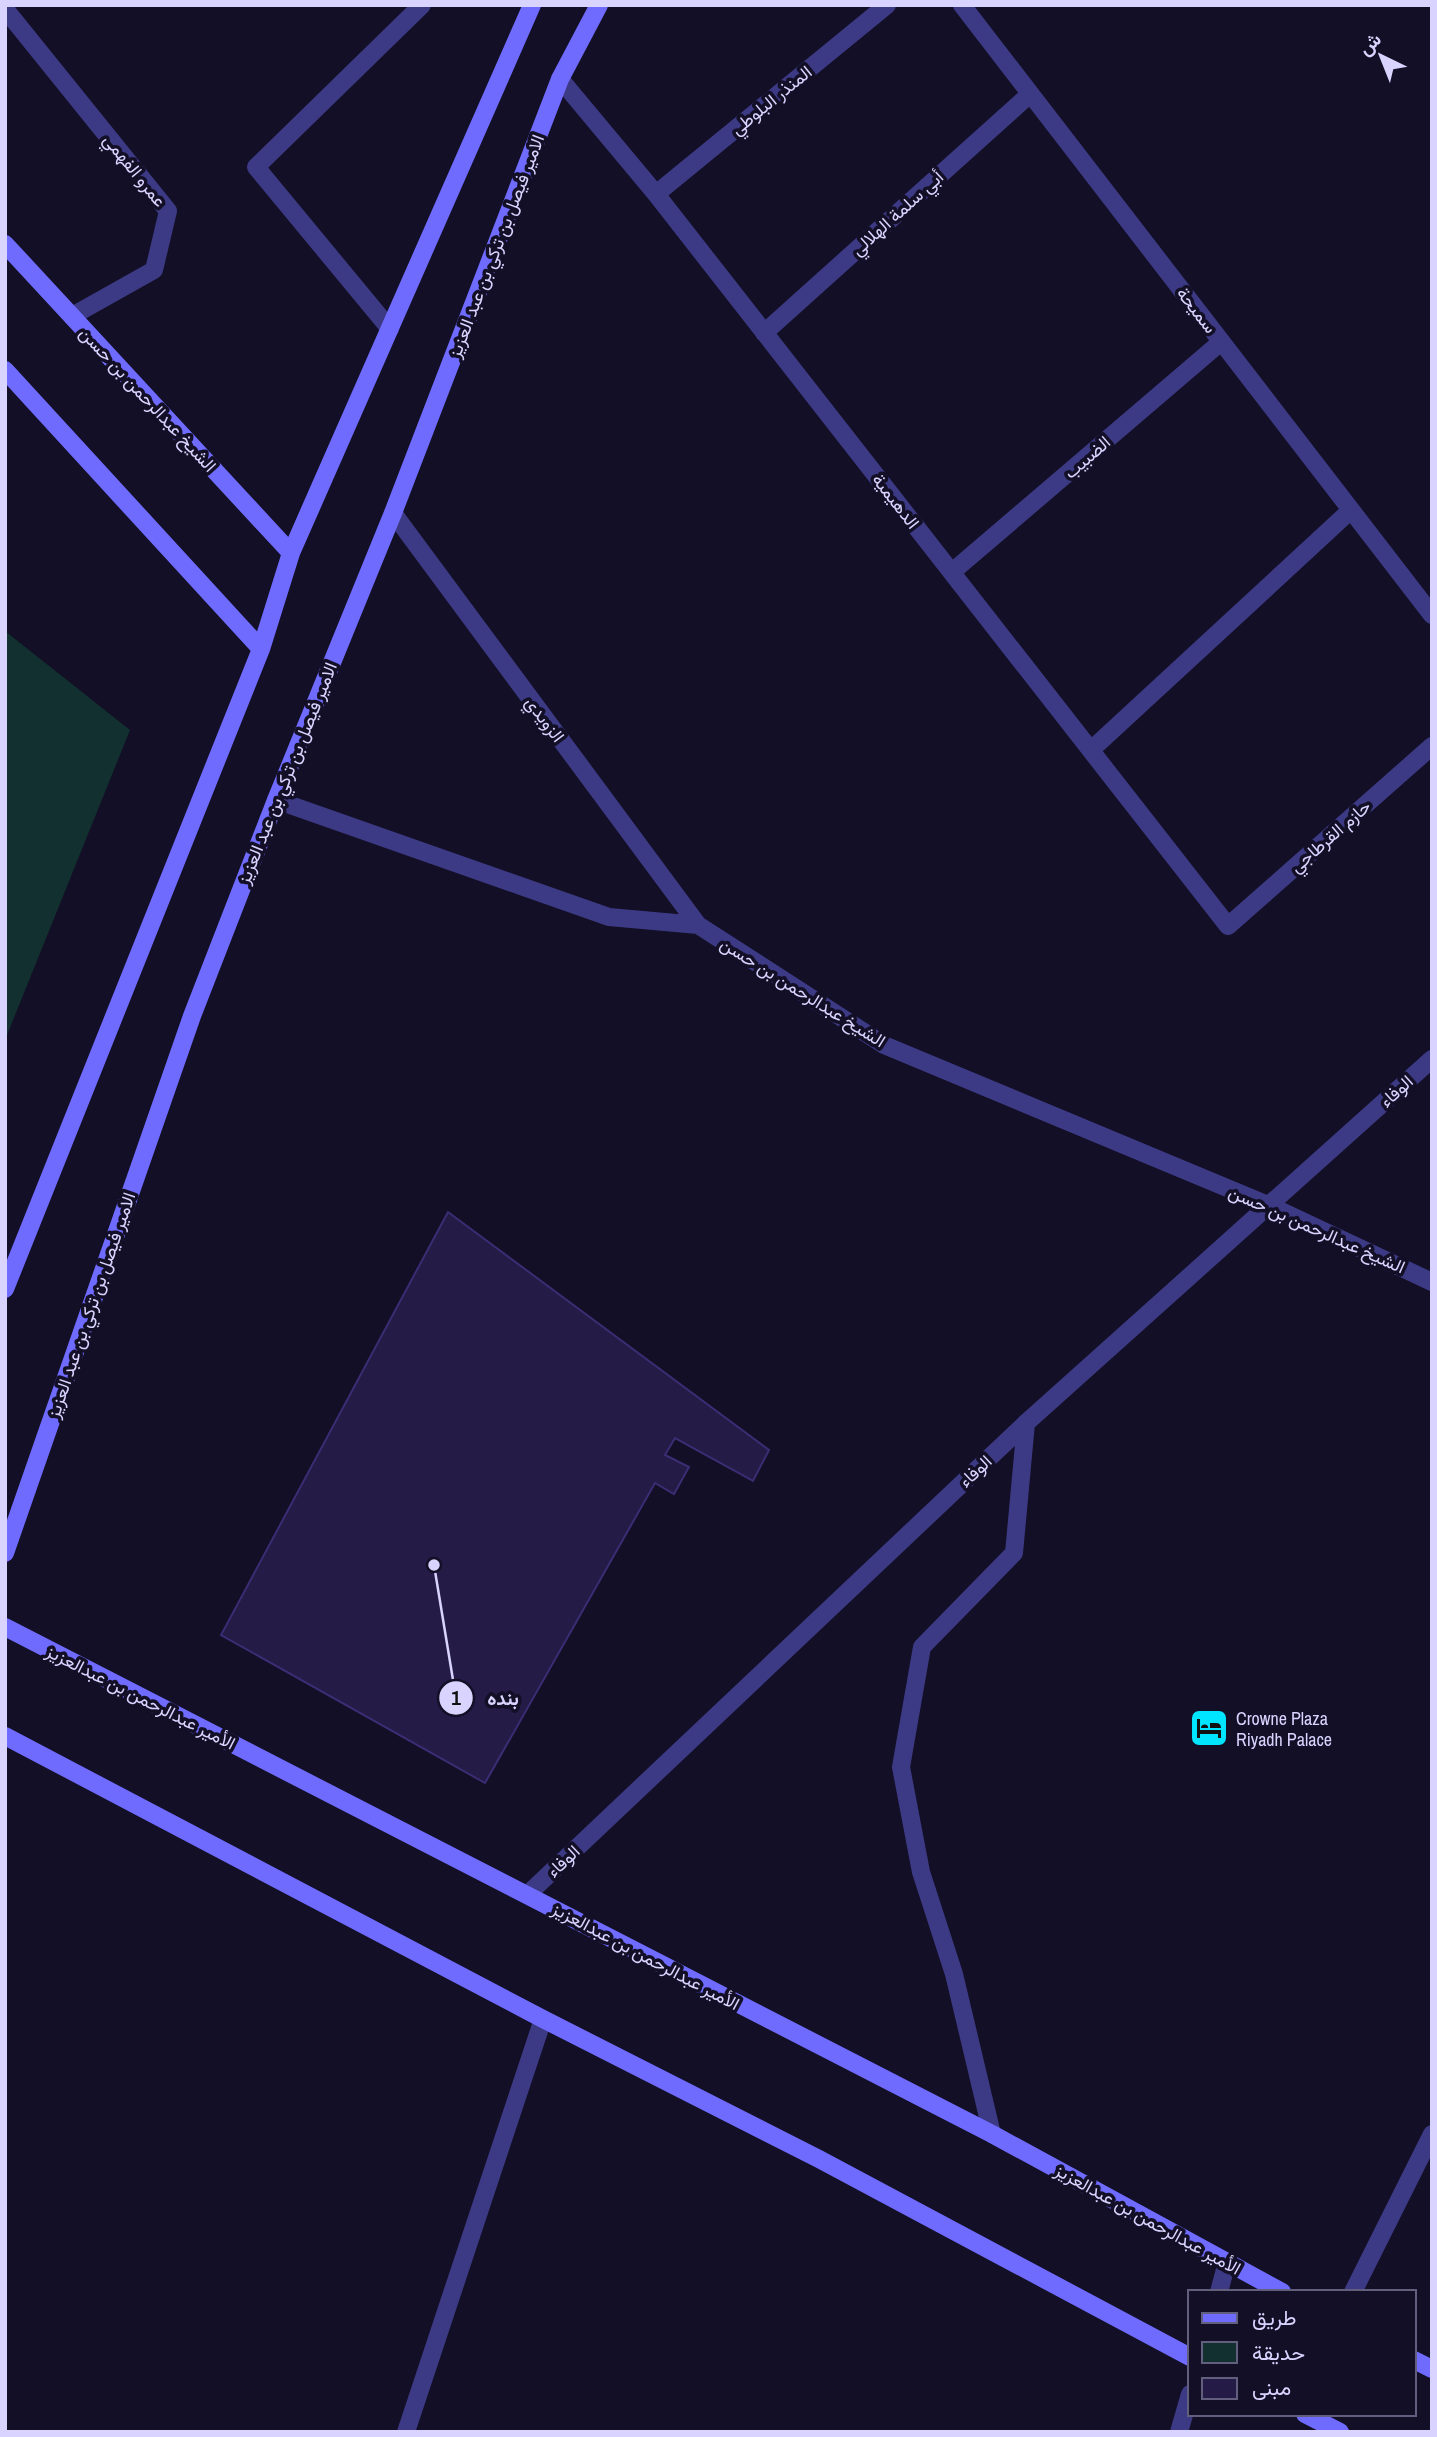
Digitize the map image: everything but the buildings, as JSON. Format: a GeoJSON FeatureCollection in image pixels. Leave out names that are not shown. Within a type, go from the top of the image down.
{"type":"FeatureCollection","features":[{"type":"Feature","properties":{"kind":"street"},"geometry":{"type":"LineString","coordinates":[[390,329],[256,167],[422,5]]}},
{"type":"Feature","properties":{"kind":"street"},"geometry":{"type":"LineString","coordinates":[[5,1289],[261,649],[291,553],[532,5]]}},
{"type":"Feature","properties":{"kind":"street","name":"الامير فيصل بن تركي بن عبد العزيز"},"geometry":{"type":"LineString","coordinates":[[5,1553],[192,1016],[276,800],[393,513],[560,79],[599,5]]}},
{"type":"Feature","properties":{"kind":"street","name":"المنذر البلوطي"},"geometry":{"type":"LineString","coordinates":[[656,194],[887,5]]}},
{"type":"Feature","properties":{"kind":"street","name":"سميحة"},"geometry":{"type":"LineString","coordinates":[[962,5],[1432,615]]}},
{"type":"Feature","properties":{"kind":"street","name":"عمرو الفهمي"},"geometry":{"type":"LineString","coordinates":[[5,9],[168,211],[154,270],[72,316]]}},
{"type":"Feature","properties":{"kind":"street","name":"الدهيمية"},"geometry":{"type":"LineString","coordinates":[[560,79],[656,194],[1228,926]]}},
{"type":"Feature","properties":{"kind":"street","name":"أبي سلمة الهلالي"},"geometry":{"type":"LineString","coordinates":[[764,333],[1030,94]]}},
{"type":"Feature","properties":{"kind":"street","name":"الشيخ عبدالرحمن بن حسن"},"geometry":{"type":"LineString","coordinates":[[5,244],[291,553]]}},
{"type":"Feature","properties":{"kind":"street","name":"الضبيب"},"geometry":{"type":"LineString","coordinates":[[952,572],[1222,342]]}},
{"type":"Feature","properties":{"kind":"street"},"geometry":{"type":"LineString","coordinates":[[6,372],[261,649]]}},
{"type":"Feature","properties":{"kind":"street"},"geometry":{"type":"LineString","coordinates":[[1091,750],[1351,510]]}},
{"type":"Feature","properties":{"kind":"street","name":"الزويدي"},"geometry":{"type":"LineString","coordinates":[[393,513],[698,925]]}},
{"type":"Feature","properties":{"kind":"street","name":"حازم القرطاجي"},"geometry":{"type":"LineString","coordinates":[[1228,926],[1432,746]]}},
{"type":"Feature","properties":{"kind":"street","name":"الشيخ عبدالرحمن بن حسن"},"geometry":{"type":"LineString","coordinates":[[276,800],[609,917],[698,925],[884,1045],[1268,1205],[1432,1282]]}},
{"type":"Feature","properties":{"kind":"street","name":"الوفاء"},"geometry":{"type":"LineString","coordinates":[[528,1894],[1026,1423],[1432,1059]]}},
{"type":"Feature","properties":{"kind":"street"},"geometry":{"type":"LineString","coordinates":[[992,2134],[954,1974],[921,1872],[901,1767],[922,1647],[1014,1553],[1026,1423]]}},
{"type":"Feature","properties":{"kind":"street","name":"الأمير عبدالرحمن بن عبدالعزيز"},"geometry":{"type":"LineString","coordinates":[[5,1627],[992,2134],[1278,2290]]}},
{"type":"Feature","properties":{"kind":"street"},"geometry":{"type":"LineString","coordinates":[[5,1736],[543,2019],[819,2160],[1188,2356]]}},
{"type":"Feature","properties":{"kind":"street"},"geometry":{"type":"LineString","coordinates":[[406,2432],[543,2019]]}},
{"type":"Feature","properties":{"kind":"street"},"geometry":{"type":"LineString","coordinates":[[1354,2290],[1432,2134]]}},
{"type":"Feature","properties":{"kind":"street"},"geometry":{"type":"LineString","coordinates":[[1220,2290],[1227,2263]]}},
{"type":"Feature","properties":{"kind":"street"},"geometry":{"type":"LineString","coordinates":[[1416,2361],[1432,2369]]}},
{"type":"Feature","properties":{"kind":"street"},"geometry":{"type":"LineString","coordinates":[[1179,2432],[1188,2401]]}},
{"type":"Feature","properties":{"kind":"street"},"geometry":{"type":"LineString","coordinates":[[1309,2416],[1340,2432]]}},
{"type":"Feature","properties":{"kind":"green space"},"geometry":{"type":"Polygon","coordinates":[[[5,631],[130,730],[5,1040],[5,631]]]}},
{"type":"Feature","properties":{"kind":"place","name":"بنده"},"geometry":{"type":"Point","coordinates":[434,1565]}},
{"type":"Feature","properties":{"kind":"place","name":"Crowne Plaza Riyadh Palace"},"geometry":{"type":"Point","coordinates":[1209,1728]}}]}
